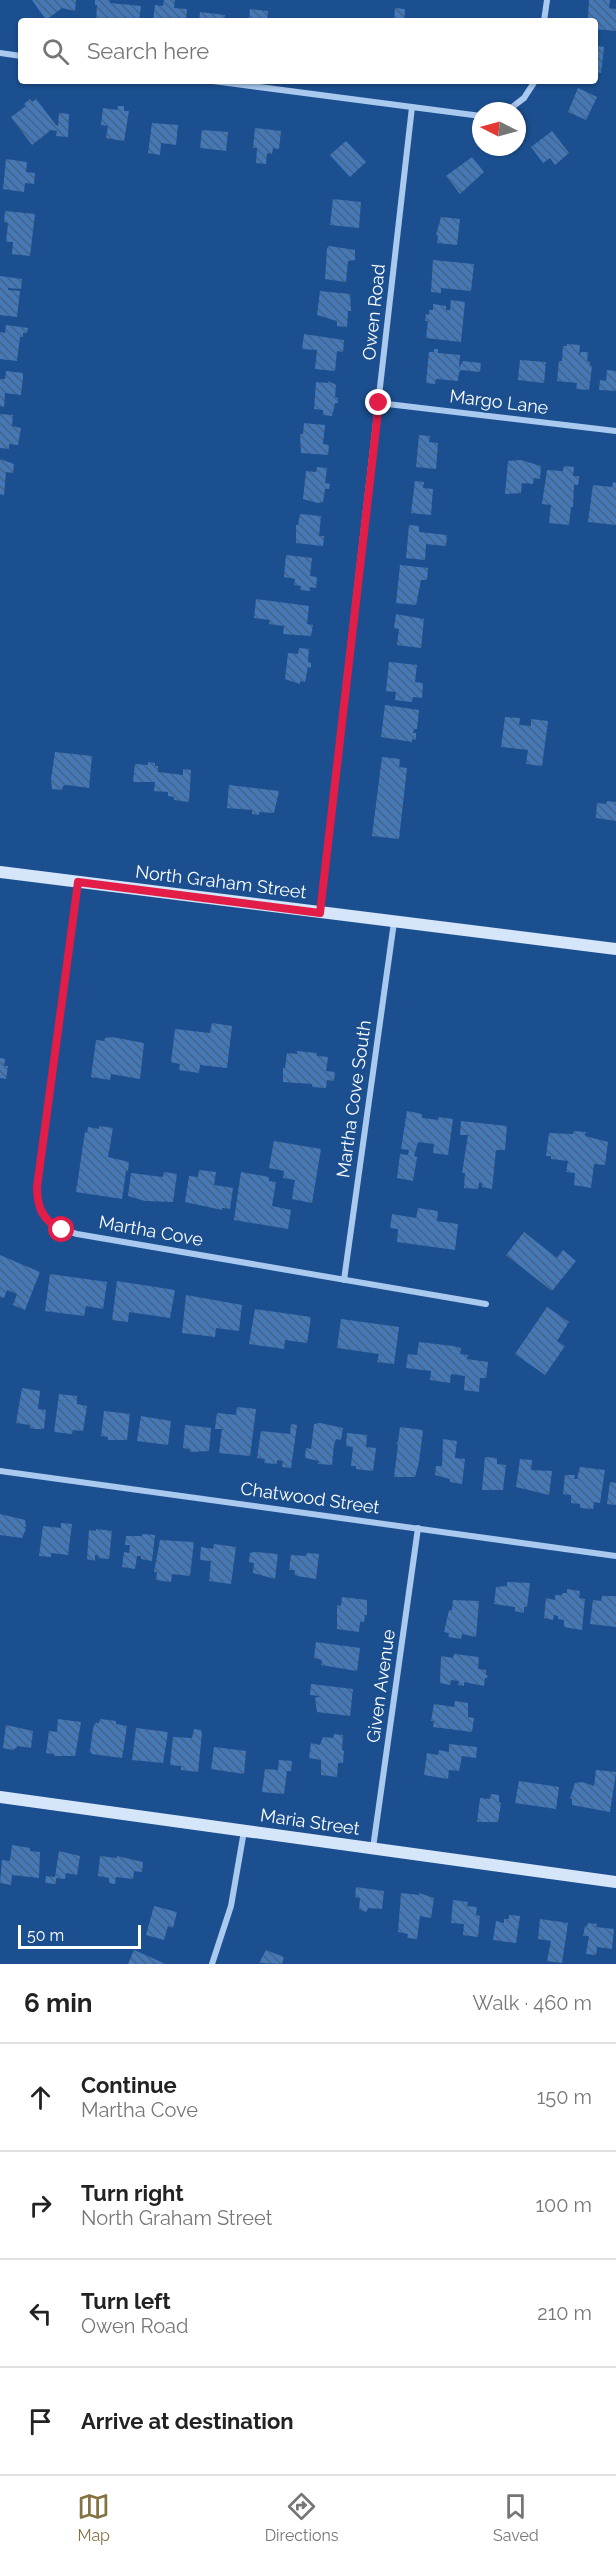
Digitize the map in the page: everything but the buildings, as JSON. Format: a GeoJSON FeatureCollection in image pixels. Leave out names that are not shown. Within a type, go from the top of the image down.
{"type":"FeatureCollection","features":[{"type":"Feature","properties":{"kind":"main road","name":"North Graham Street"},"geometry":{"type":"LineString","coordinates":[[0,872],[616,949]]}},
{"type":"Feature","properties":{"kind":"main road","name":"Maria Street"},"geometry":{"type":"LineString","coordinates":[[0,1797],[616,1882]]}},
{"type":"Feature","properties":{"kind":"street"},"geometry":{"type":"LineString","coordinates":[[544,18],[547,0]]}},
{"type":"Feature","properties":{"kind":"street"},"geometry":{"type":"LineString","coordinates":[[0,53],[18,56]]}},
{"type":"Feature","properties":{"kind":"street"},"geometry":{"type":"LineString","coordinates":[[236,84],[472,115]]}},
{"type":"Feature","properties":{"kind":"street"},"geometry":{"type":"LineString","coordinates":[[519,102],[533,84]]}},
{"type":"Feature","properties":{"kind":"street","name":"Owen Road"},"geometry":{"type":"LineString","coordinates":[[320,913],[412,107]]}},
{"type":"Feature","properties":{"kind":"street","name":"Margo Lane"},"geometry":{"type":"LineString","coordinates":[[379,403],[616,431]]}},
{"type":"Feature","properties":{"kind":"street","name":"Martha Cove"},"geometry":{"type":"LineString","coordinates":[[78,882],[37,1187],[39,1209],[44,1216],[55,1227],[77,1234],[486,1304]]}},
{"type":"Feature","properties":{"kind":"street","name":"Martha Cove South"},"geometry":{"type":"LineString","coordinates":[[344,1280],[394,922]]}},
{"type":"Feature","properties":{"kind":"street","name":"Chatwood Street"},"geometry":{"type":"LineString","coordinates":[[0,1471],[616,1556]]}},
{"type":"Feature","properties":{"kind":"street","name":"Given Avenue"},"geometry":{"type":"LineString","coordinates":[[373,1848],[418,1528]]}},
{"type":"Feature","properties":{"kind":"street"},"geometry":{"type":"LineString","coordinates":[[212,1964],[231,1906],[244,1831]]}},
{"type":"Feature","properties":{"kind":"route"},"geometry":{"type":"LineString","coordinates":[[62,1230],[49,1222],[39,1209],[37,1187],[78,882],[320,913],[379,403]]}}]}
